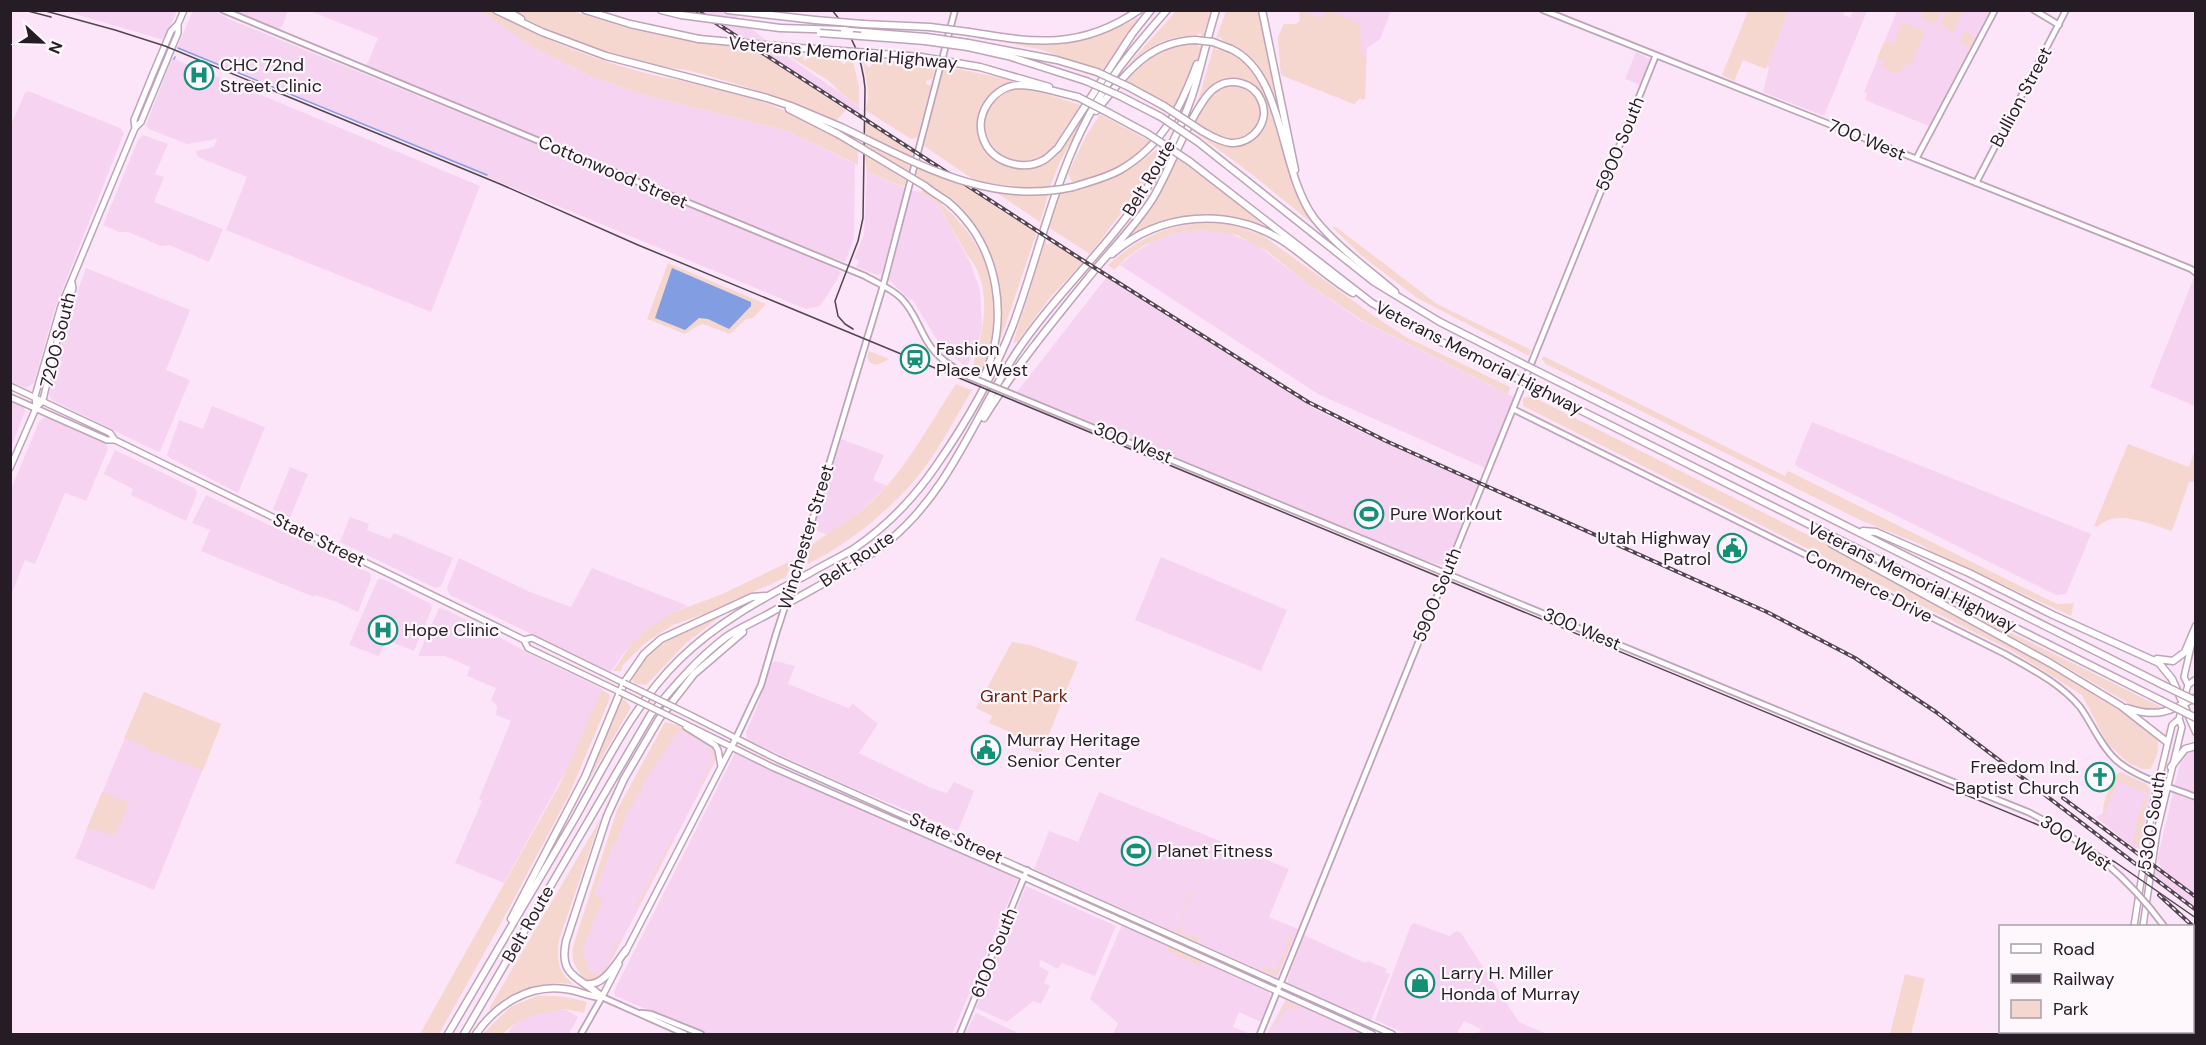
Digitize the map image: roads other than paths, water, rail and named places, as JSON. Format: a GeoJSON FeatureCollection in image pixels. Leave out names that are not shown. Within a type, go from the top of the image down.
{"type":"FeatureCollection","features":[{"type":"Feature","properties":{"kind":"highway"},"geometry":{"type":"LineString","coordinates":[[496,10],[543,32],[606,56],[767,98],[954,179],[988,188],[1021,193],[1048,192],[1072,187],[1120,170],[1154,144],[1169,126],[1187,91],[1213,18]]}},
{"type":"Feature","properties":{"kind":"highway"},"geometry":{"type":"LineString","coordinates":[[506,10],[543,32]]}},
{"type":"Feature","properties":{"kind":"highway","name":"Veterans Memorial Highway"},"geometry":{"type":"LineString","coordinates":[[585,10],[699,39],[921,57],[962,64],[1043,84],[1077,97],[1148,134],[1189,161],[1372,303],[1431,337],[2196,718]]}},
{"type":"Feature","properties":{"kind":"highway","name":"Veterans Memorial Highway"},"geometry":{"type":"LineString","coordinates":[[661,10],[681,15],[820,33],[925,39],[968,45],[1086,81],[1120,96],[1161,117],[1198,142],[1374,282],[1412,306],[2163,686],[2196,699]]}},
{"type":"Feature","properties":{"kind":"highway"},"geometry":{"type":"LineString","coordinates":[[728,10],[815,20],[930,27],[1040,42],[1094,34],[1122,22],[1139,10]]}},
{"type":"Feature","properties":{"kind":"highway"},"geometry":{"type":"LineString","coordinates":[[1077,97],[1018,85],[1004,88],[995,94],[983,112],[982,137],[992,153],[1010,164],[1032,165],[1045,160],[1058,148],[1132,34],[1151,10]]}},
{"type":"Feature","properties":{"kind":"highway","name":"Belt Route"},"geometry":{"type":"LineString","coordinates":[[447,1035],[615,750],[658,683],[679,660],[720,625],[854,549],[885,525],[917,491],[937,465],[1002,353],[1052,200],[1082,128],[1113,74],[1167,10]]}},
{"type":"Feature","properties":{"kind":"highway","name":"Belt Route"},"geometry":{"type":"LineString","coordinates":[[464,1035],[651,714],[689,668],[727,637],[849,569],[891,539],[933,494],[955,464],[1001,378],[1025,341],[1054,302],[1132,210],[1160,166],[1191,96],[1216,10]]}},
{"type":"Feature","properties":{"kind":"highway"},"geometry":{"type":"LineString","coordinates":[[1262,10],[1295,171],[1303,199]]}},
{"type":"Feature","properties":{"kind":"highway"},"geometry":{"type":"LineString","coordinates":[[780,28],[838,30],[925,39]]}},
{"type":"Feature","properties":{"kind":"highway"},"geometry":{"type":"LineString","coordinates":[[1082,128],[1139,61],[1164,46],[1174,42],[1195,40],[1213,42],[1231,49],[1251,64],[1269,91],[1291,170],[1314,218],[1340,245],[1412,306]]}},
{"type":"Feature","properties":{"kind":"highway"},"geometry":{"type":"LineString","coordinates":[[955,464],[1022,359],[1152,199],[1200,107],[1211,91],[1225,83],[1237,82],[1249,86],[1262,101],[1264,116],[1262,123],[1250,138],[1239,142],[1225,142],[1202,131],[1164,106],[1097,72],[1057,60],[968,45]]}},
{"type":"Feature","properties":{"kind":"highway"},"geometry":{"type":"LineString","coordinates":[[839,131],[948,203],[979,240],[994,279],[998,303],[995,348],[985,376],[959,429]]}},
{"type":"Feature","properties":{"kind":"highway"},"geometry":{"type":"LineString","coordinates":[[1080,288],[1111,255],[1137,236],[1175,221],[1209,218],[1242,223],[1264,231],[1298,252],[1344,288],[1372,303]]}},
{"type":"Feature","properties":{"kind":"highway"},"geometry":{"type":"LineString","coordinates":[[1858,531],[1876,532],[1969,573],[2053,615],[2163,661],[2173,661],[2185,652],[2196,627]]}},
{"type":"Feature","properties":{"kind":"highway"},"geometry":{"type":"LineString","coordinates":[[1822,532],[1832,544],[2050,663],[2121,706],[2167,742]]}},
{"type":"Feature","properties":{"kind":"highway"},"geometry":{"type":"LineString","coordinates":[[486,968],[585,777],[624,683],[644,654],[661,639],[753,597],[769,596]]}},
{"type":"Feature","properties":{"kind":"highway"},"geometry":{"type":"LineString","coordinates":[[602,998],[573,977],[567,968],[564,949],[607,816],[624,778],[659,719],[694,674],[729,642],[763,617]]}},
{"type":"Feature","properties":{"kind":"highway"},"geometry":{"type":"LineString","coordinates":[[2140,652],[2167,671],[2196,732]]}},
{"type":"Feature","properties":{"kind":"highway"},"geometry":{"type":"LineString","coordinates":[[2121,706],[2149,715],[2161,713],[2196,699]]}},
{"type":"Feature","properties":{"kind":"highway"},"geometry":{"type":"LineString","coordinates":[[2171,767],[2181,752],[2187,747],[2196,746]]}},
{"type":"Feature","properties":{"kind":"highway"},"geometry":{"type":"LineString","coordinates":[[580,982],[591,985],[600,982],[626,950]]}},
{"type":"Feature","properties":{"kind":"highway"},"geometry":{"type":"LineString","coordinates":[[476,1035],[501,1006],[529,992],[566,989],[602,998]]}},
{"type":"Feature","properties":{"kind":"main road","name":"7200 South"},"geometry":{"type":"LineString","coordinates":[[36,408],[35,396],[68,287],[72,283],[135,128],[134,120],[152,76],[171,31],[178,24],[184,10]]}},
{"type":"Feature","properties":{"kind":"main road","name":"7200 South"},"geometry":{"type":"LineString","coordinates":[[36,408],[43,400],[73,288],[72,283]]}},
{"type":"Feature","properties":{"kind":"main road","name":"State Street"},"geometry":{"type":"LineString","coordinates":[[10,386],[110,433],[115,440]]}},
{"type":"Feature","properties":{"kind":"main road","name":"State Street"},"geometry":{"type":"LineString","coordinates":[[10,397],[107,440],[115,440],[524,640],[528,648],[731,747],[1372,1035]]}},
{"type":"Feature","properties":{"kind":"main road"},"geometry":{"type":"LineString","coordinates":[[10,468],[36,408]]}},
{"type":"Feature","properties":{"kind":"main road","name":"5300 South"},"geometry":{"type":"LineString","coordinates":[[2143,925],[2157,831],[2182,727],[2179,719],[2188,685],[2184,677],[2196,627]]}},
{"type":"Feature","properties":{"kind":"main road","name":"State Street"},"geometry":{"type":"LineString","coordinates":[[524,640],[532,638],[735,738],[1392,1035]]}},
{"type":"Feature","properties":{"kind":"main road"},"geometry":{"type":"LineString","coordinates":[[2188,685],[2196,679]]}},
{"type":"Feature","properties":{"kind":"main road","name":"5300 South"},"geometry":{"type":"LineString","coordinates":[[2134,925],[2157,781],[2172,725],[2179,719]]}},
{"type":"Feature","properties":{"kind":"main road"},"geometry":{"type":"LineString","coordinates":[[681,722],[718,748],[721,768]]}},
{"type":"Feature","properties":{"kind":"main road","name":"Winchester Street"},"geometry":{"type":"LineString","coordinates":[[602,998],[735,738]]}},
{"type":"Feature","properties":{"kind":"street","name":"Cottonwood Street"},"geometry":{"type":"LineString","coordinates":[[223,10],[809,253],[883,286],[896,294],[909,307],[927,341],[940,357],[970,377]]}},
{"type":"Feature","properties":{"kind":"street","name":"Winchester Street"},"geometry":{"type":"LineString","coordinates":[[735,738],[761,686],[883,286],[955,10]]}},
{"type":"Feature","properties":{"kind":"street","name":"700 West"},"geometry":{"type":"LineString","coordinates":[[1543,10],[2194,270]]}},
{"type":"Feature","properties":{"kind":"street"},"geometry":{"type":"LineString","coordinates":[[1916,159],[1995,10]]}},
{"type":"Feature","properties":{"kind":"street"},"geometry":{"type":"LineString","coordinates":[[2034,10],[2059,25]]}},
{"type":"Feature","properties":{"kind":"street","name":"Bullion Street"},"geometry":{"type":"LineString","coordinates":[[1976,183],[2067,10]]}},
{"type":"Feature","properties":{"kind":"street","name":"5900 South"},"geometry":{"type":"LineString","coordinates":[[1260,1035],[1656,55]]}},
{"type":"Feature","properties":{"kind":"street","name":"300 West"},"geometry":{"type":"LineString","coordinates":[[970,377],[2028,812],[2065,832],[2098,856],[2129,884],[2162,925]]}},
{"type":"Feature","properties":{"kind":"street","name":"Commerce Drive"},"geometry":{"type":"LineString","coordinates":[[1513,409],[2005,654],[2058,686],[2072,698],[2082,710],[2104,748],[2118,762],[2196,797]]}},
{"type":"Feature","properties":{"kind":"street","name":"6100 South"},"geometry":{"type":"LineString","coordinates":[[960,1035],[1028,870]]}},
{"type":"Feature","properties":{"kind":"street","name":"Winchester Street"},"geometry":{"type":"LineString","coordinates":[[581,1035],[602,998]]}},
{"type":"Feature","properties":{"kind":"street"},"geometry":{"type":"LineString","coordinates":[[602,998],[685,1035]]}},
{"type":"Feature","properties":{"kind":"street"},"geometry":{"type":"LineString","coordinates":[[639,1013],[651,1014],[701,1035]]}},
{"type":"Feature","properties":{"kind":"water"},"geometry":{"type":"Polygon","coordinates":[[[672,268],[751,302],[751,306],[729,329],[708,319],[699,318],[685,330],[655,318],[672,268]]]}},
{"type":"Feature","properties":{"kind":"waterway"},"geometry":{"type":"LineString","coordinates":[[178,48],[487,175]]}},
{"type":"Feature","properties":{"kind":"tram line"},"geometry":{"type":"LineString","coordinates":[[24,10],[51,17]]}},
{"type":"Feature","properties":{"kind":"tram line"},"geometry":{"type":"LineString","coordinates":[[42,10],[165,46],[500,184],[638,245],[2060,834],[2115,862],[2196,918]]}},
{"type":"Feature","properties":{"kind":"tram line"},"geometry":{"type":"LineString","coordinates":[[832,10],[855,46],[865,88],[863,218],[858,241],[835,301],[838,316],[853,329]]}},
{"type":"Feature","properties":{"kind":"railway"},"geometry":{"type":"LineString","coordinates":[[696,10],[1076,256],[1308,402],[1386,441],[1767,612],[1855,658],[1936,712],[2196,910]]}},
{"type":"Feature","properties":{"kind":"railway"},"geometry":{"type":"LineString","coordinates":[[2063,798],[2196,897]]}},
{"type":"Feature","properties":{"kind":"railway"},"geometry":{"type":"LineString","coordinates":[[2159,895],[2192,925]]}},
{"type":"Feature","properties":{"kind":"place","name":"CHC 72nd Street Clinic"},"geometry":{"type":"Point","coordinates":[199,75]}},
{"type":"Feature","properties":{"kind":"place","name":"Fashion Place West"},"geometry":{"type":"Point","coordinates":[915,359]}},
{"type":"Feature","properties":{"kind":"place","name":"Pure Workout"},"geometry":{"type":"Point","coordinates":[1369,514]}},
{"type":"Feature","properties":{"kind":"place","name":"Utah Highway Patrol"},"geometry":{"type":"Point","coordinates":[1732,548]}},
{"type":"Feature","properties":{"kind":"place","name":"Hope Clinic"},"geometry":{"type":"Point","coordinates":[383,630]}},
{"type":"Feature","properties":{"kind":"place","name":"Murray Heritage Senior Center"},"geometry":{"type":"Point","coordinates":[986,750]}},
{"type":"Feature","properties":{"kind":"place","name":"Freedom Ind. Baptist Church"},"geometry":{"type":"Point","coordinates":[2100,777]}},
{"type":"Feature","properties":{"kind":"place","name":"Planet Fitness"},"geometry":{"type":"Point","coordinates":[1136,851]}},
{"type":"Feature","properties":{"kind":"place","name":"Larry H. Miller Honda of Murray"},"geometry":{"type":"Point","coordinates":[1420,983]}},
{"type":"Feature","properties":{"kind":"park label","name":"Grant Park"},"geometry":{"type":"Point","coordinates":[1024,696]}}]}
